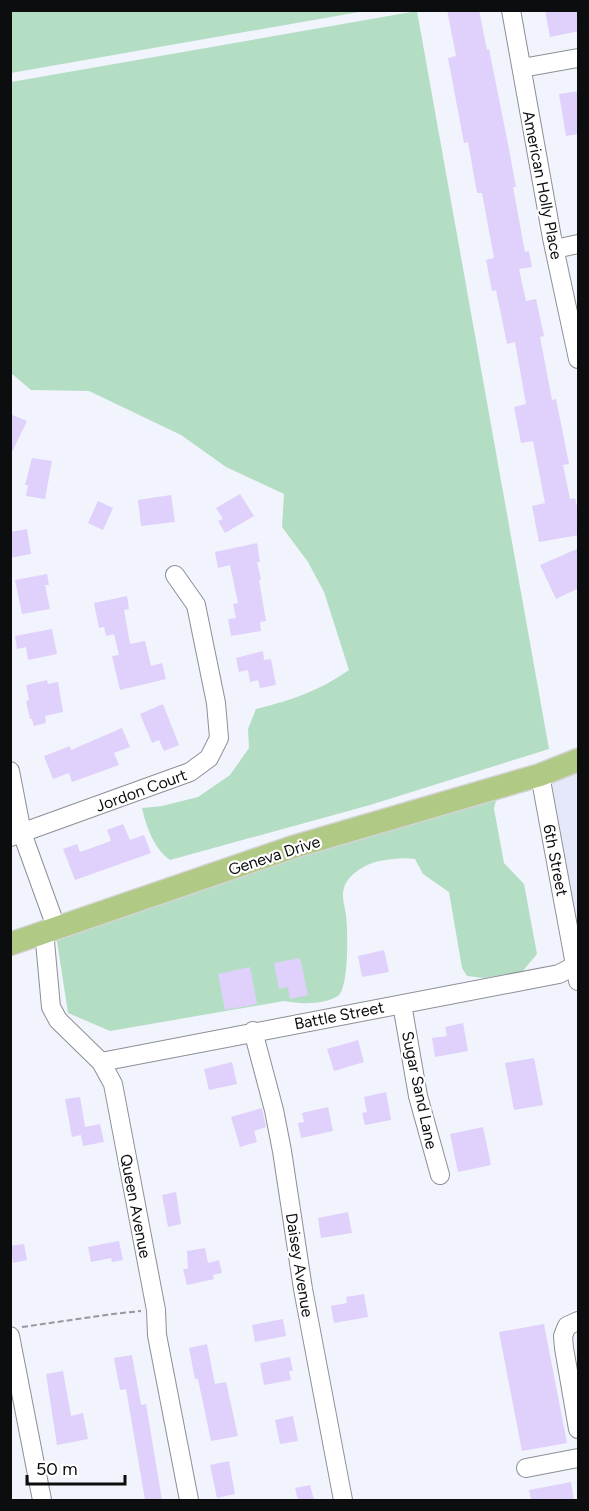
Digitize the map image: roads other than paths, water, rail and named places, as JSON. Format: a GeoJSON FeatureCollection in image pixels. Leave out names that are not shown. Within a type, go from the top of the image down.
{"type":"FeatureCollection","features":[{"type":"Feature","properties":{"kind":"main road","name":"Geneva Drive"},"geometry":{"type":"LineString","coordinates":[[10,944],[293,847],[540,775],[579,760]]}},
{"type":"Feature","properties":{"kind":"street","name":"American Holly Place"},"geometry":{"type":"LineString","coordinates":[[512,10],[555,249],[579,359]]}},
{"type":"Feature","properties":{"kind":"street"},"geometry":{"type":"LineString","coordinates":[[522,68],[579,58]]}},
{"type":"Feature","properties":{"kind":"street"},"geometry":{"type":"LineString","coordinates":[[555,249],[579,244]]}},
{"type":"Feature","properties":{"kind":"street","name":"Jordon Court"},"geometry":{"type":"LineString","coordinates":[[16,835],[190,772],[208,758],[219,738],[216,703],[196,604],[175,575]]}},
{"type":"Feature","properties":{"kind":"street","name":"Queen Avenue"},"geometry":{"type":"LineString","coordinates":[[10,771],[16,835],[50,929],[51,1007],[58,1020],[101,1062],[113,1084],[156,1310],[157,1335],[189,1500]]}},
{"type":"Feature","properties":{"kind":"street","name":"6th Street"},"geometry":{"type":"LineString","coordinates":[[540,775],[578,970]]}},
{"type":"Feature","properties":{"kind":"street","name":"Battle Street"},"geometry":{"type":"LineString","coordinates":[[101,1062],[578,970]]}},
{"type":"Feature","properties":{"kind":"street","name":"Sugar Sand Lane"},"geometry":{"type":"LineString","coordinates":[[402,1004],[418,1096],[440,1175]]}},
{"type":"Feature","properties":{"kind":"street","name":"Daisey Avenue"},"geometry":{"type":"LineString","coordinates":[[253,1031],[274,1110],[282,1151],[303,1289],[343,1500]]}},
{"type":"Feature","properties":{"kind":"street"},"geometry":{"type":"LineString","coordinates":[[579,1321],[567,1326],[563,1336],[579,1430]]}},
{"type":"Feature","properties":{"kind":"street"},"geometry":{"type":"LineString","coordinates":[[16,1332],[42,1500]]}},
{"type":"Feature","properties":{"kind":"street"},"geometry":{"type":"LineString","coordinates":[[526,1468],[579,1458]]}}]}
